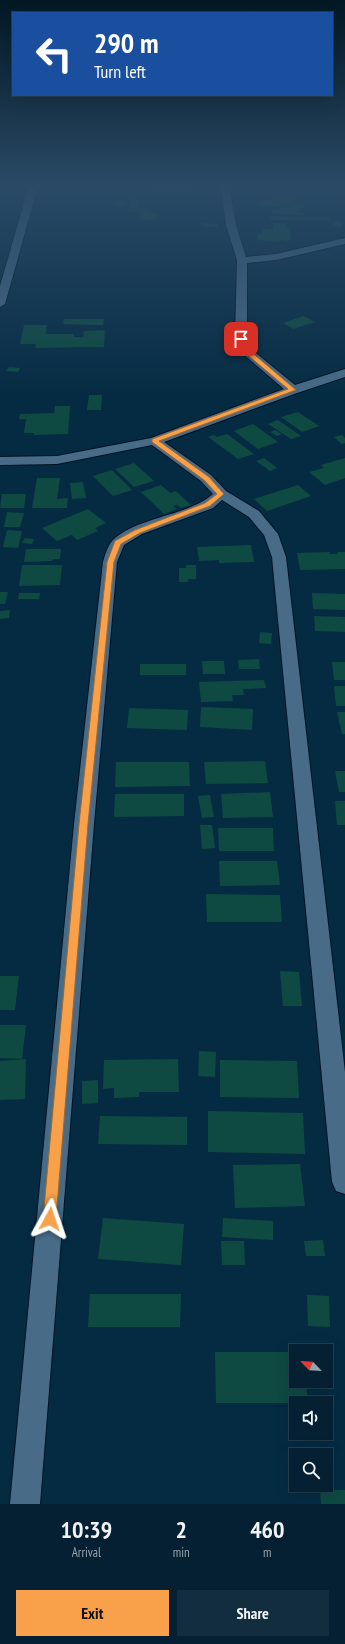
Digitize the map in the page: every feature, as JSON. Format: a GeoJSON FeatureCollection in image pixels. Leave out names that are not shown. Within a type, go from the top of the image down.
{"type":"FeatureCollection","features":[{"type":"Feature","properties":{"kind":"street"},"geometry":{"type":"LineString","coordinates":[[0,304],[14,256]]}},
{"type":"Feature","properties":{"kind":"street"},"geometry":{"type":"LineString","coordinates":[[241,256],[241,339],[246,351],[293,390]]}},
{"type":"Feature","properties":{"kind":"street"},"geometry":{"type":"LineString","coordinates":[[242,260],[274,256]]}},
{"type":"Feature","properties":{"kind":"street"},"geometry":{"type":"LineString","coordinates":[[0,263],[12,263]]}},
{"type":"Feature","properties":{"kind":"street"},"geometry":{"type":"LineString","coordinates":[[0,461],[57,460],[154,441],[293,390],[345,373]]}},
{"type":"Feature","properties":{"kind":"street"},"geometry":{"type":"LineString","coordinates":[[154,441],[206,478],[221,494],[254,514],[271,534],[279,557],[345,1182]]}},
{"type":"Feature","properties":{"kind":"street"},"geometry":{"type":"LineString","coordinates":[[25,1504],[84,824],[110,562],[118,543],[137,531],[208,505],[221,494]]}},
{"type":"Feature","properties":{"kind":"building"},"geometry":{"type":"Polygon","coordinates":[[[304,316],[315,322],[293,329],[283,323],[304,316]]]}},
{"type":"Feature","properties":{"kind":"building"},"geometry":{"type":"Polygon","coordinates":[[[64,319],[104,319],[103,325],[63,324],[64,319]]]}},
{"type":"Feature","properties":{"kind":"building"},"geometry":{"type":"Polygon","coordinates":[[[24,325],[47,325],[46,334],[74,334],[74,337],[83,337],[84,331],[105,330],[104,347],[35,348],[36,344],[20,344],[24,325]]]}},
{"type":"Feature","properties":{"kind":"building"},"geometry":{"type":"Polygon","coordinates":[[[9,367],[20,368],[18,372],[6,371],[9,367]]]}},
{"type":"Feature","properties":{"kind":"building"},"geometry":{"type":"Polygon","coordinates":[[[89,395],[102,395],[101,410],[87,410],[89,395]]]}},
{"type":"Feature","properties":{"kind":"building"},"geometry":{"type":"Polygon","coordinates":[[[55,406],[70,406],[68,434],[34,435],[34,433],[24,433],[26,419],[19,419],[20,414],[54,413],[55,406]]]}},
{"type":"Feature","properties":{"kind":"building"},"geometry":{"type":"Polygon","coordinates":[[[298,412],[319,426],[302,432],[281,417],[298,412]]]}},
{"type":"Feature","properties":{"kind":"building"},"geometry":{"type":"Polygon","coordinates":[[[278,420],[301,436],[291,439],[268,424],[278,420]]]}},
{"type":"Feature","properties":{"kind":"building"},"geometry":{"type":"Polygon","coordinates":[[[253,424],[278,442],[258,449],[234,431],[253,424]]]}},
{"type":"Feature","properties":{"kind":"building"},"geometry":{"type":"Polygon","coordinates":[[[275,430],[282,434],[277,436],[270,432],[275,430]]]}},
{"type":"Feature","properties":{"kind":"building"},"geometry":{"type":"Polygon","coordinates":[[[227,434],[254,454],[238,459],[208,437],[214,435],[217,437],[227,434]]]}},
{"type":"Feature","properties":{"kind":"building"},"geometry":{"type":"Polygon","coordinates":[[[342,435],[345,438],[345,443],[342,444],[334,437],[342,435]]]}},
{"type":"Feature","properties":{"kind":"building"},"geometry":{"type":"Polygon","coordinates":[[[264,458],[277,468],[270,471],[256,461],[264,458]]]}},
{"type":"Feature","properties":{"kind":"building"},"geometry":{"type":"Polygon","coordinates":[[[345,458],[345,478],[325,485],[309,472],[324,468],[321,465],[345,458]]]}},
{"type":"Feature","properties":{"kind":"building"},"geometry":{"type":"Polygon","coordinates":[[[134,463],[154,481],[134,487],[115,469],[134,463]]]}},
{"type":"Feature","properties":{"kind":"building"},"geometry":{"type":"Polygon","coordinates":[[[112,470],[132,490],[113,496],[93,476],[112,470]]]}},
{"type":"Feature","properties":{"kind":"building"},"geometry":{"type":"Polygon","coordinates":[[[37,478],[60,478],[57,499],[68,498],[67,508],[32,508],[37,478]]]}},
{"type":"Feature","properties":{"kind":"building"},"geometry":{"type":"Polygon","coordinates":[[[83,482],[86,498],[72,499],[70,483],[83,482]]]}},
{"type":"Feature","properties":{"kind":"building"},"geometry":{"type":"Polygon","coordinates":[[[161,485],[170,493],[176,491],[191,505],[181,508],[177,505],[173,506],[177,509],[164,514],[141,492],[161,485]]]}},
{"type":"Feature","properties":{"kind":"building"},"geometry":{"type":"Polygon","coordinates":[[[298,485],[311,496],[267,511],[254,499],[298,485]]]}},
{"type":"Feature","properties":{"kind":"building"},"geometry":{"type":"Polygon","coordinates":[[[2,494],[26,494],[24,508],[0,508],[2,494]]]}},
{"type":"Feature","properties":{"kind":"building"},"geometry":{"type":"Polygon","coordinates":[[[88,509],[106,523],[95,528],[98,531],[77,540],[72,535],[57,541],[42,528],[88,509]]]}},
{"type":"Feature","properties":{"kind":"building"},"geometry":{"type":"Polygon","coordinates":[[[7,512],[24,513],[20,527],[4,527],[7,512]]]}},
{"type":"Feature","properties":{"kind":"building"},"geometry":{"type":"Polygon","coordinates":[[[7,530],[22,531],[18,548],[3,547],[7,530]]]}},
{"type":"Feature","properties":{"kind":"building"},"geometry":{"type":"Polygon","coordinates":[[[25,538],[34,539],[32,544],[22,543],[25,538]]]}},
{"type":"Feature","properties":{"kind":"building"},"geometry":{"type":"Polygon","coordinates":[[[251,545],[254,562],[219,563],[219,560],[199,561],[197,547],[251,545]]]}},
{"type":"Feature","properties":{"kind":"building"},"geometry":{"type":"Polygon","coordinates":[[[26,549],[61,549],[60,559],[53,559],[52,561],[24,562],[26,549]]]}},
{"type":"Feature","properties":{"kind":"building"},"geometry":{"type":"Polygon","coordinates":[[[330,552],[330,554],[338,554],[337,552],[345,552],[345,569],[300,570],[297,553],[330,552]]]}},
{"type":"Feature","properties":{"kind":"building"},"geometry":{"type":"Polygon","coordinates":[[[22,565],[62,565],[60,585],[19,586],[22,565]]]}},
{"type":"Feature","properties":{"kind":"building"},"geometry":{"type":"Polygon","coordinates":[[[186,565],[196,565],[196,579],[188,579],[188,582],[179,582],[179,568],[186,568],[186,565]]]}},
{"type":"Feature","properties":{"kind":"building"},"geometry":{"type":"Polygon","coordinates":[[[0,592],[8,592],[5,604],[0,604],[0,592]]]}},
{"type":"Feature","properties":{"kind":"building"},"geometry":{"type":"Polygon","coordinates":[[[19,593],[40,593],[39,599],[18,599],[19,593]]]}},
{"type":"Feature","properties":{"kind":"building"},"geometry":{"type":"Polygon","coordinates":[[[312,593],[345,594],[345,610],[313,609],[312,593]]]}},
{"type":"Feature","properties":{"kind":"building"},"geometry":{"type":"Polygon","coordinates":[[[10,610],[9,618],[0,619],[0,611],[10,610]]]}},
{"type":"Feature","properties":{"kind":"building"},"geometry":{"type":"Polygon","coordinates":[[[314,616],[345,617],[345,632],[315,631],[314,616]]]}},
{"type":"Feature","properties":{"kind":"building"},"geometry":{"type":"Polygon","coordinates":[[[260,632],[272,633],[271,644],[259,643],[260,632]]]}},
{"type":"Feature","properties":{"kind":"building"},"geometry":{"type":"Polygon","coordinates":[[[259,659],[260,669],[239,669],[238,660],[259,659]]]}},
{"type":"Feature","properties":{"kind":"building"},"geometry":{"type":"Polygon","coordinates":[[[202,661],[224,661],[225,674],[203,674],[202,661]]]}},
{"type":"Feature","properties":{"kind":"building"},"geometry":{"type":"Polygon","coordinates":[[[332,662],[345,662],[345,680],[334,680],[332,662]]]}},
{"type":"Feature","properties":{"kind":"building"},"geometry":{"type":"Polygon","coordinates":[[[140,664],[186,664],[186,675],[140,675],[140,664]]]}},
{"type":"Feature","properties":{"kind":"building"},"geometry":{"type":"Polygon","coordinates":[[[264,680],[266,688],[243,689],[244,695],[232,695],[233,701],[201,702],[199,682],[264,680]]]}},
{"type":"Feature","properties":{"kind":"building"},"geometry":{"type":"Polygon","coordinates":[[[334,686],[345,686],[345,706],[336,706],[334,686]]]}},
{"type":"Feature","properties":{"kind":"building"},"geometry":{"type":"Polygon","coordinates":[[[201,707],[253,709],[252,730],[200,727],[201,707]]]}},
{"type":"Feature","properties":{"kind":"building"},"geometry":{"type":"Polygon","coordinates":[[[129,708],[188,710],[187,730],[127,728],[129,708]]]}},
{"type":"Feature","properties":{"kind":"building"},"geometry":{"type":"Polygon","coordinates":[[[337,712],[345,712],[345,734],[342,734],[337,712]]]}},
{"type":"Feature","properties":{"kind":"building"},"geometry":{"type":"Polygon","coordinates":[[[265,761],[268,783],[206,784],[204,762],[265,761]]]}},
{"type":"Feature","properties":{"kind":"building"},"geometry":{"type":"Polygon","coordinates":[[[116,762],[189,762],[190,786],[115,787],[116,762]]]}},
{"type":"Feature","properties":{"kind":"building"},"geometry":{"type":"Polygon","coordinates":[[[335,771],[345,771],[345,792],[339,792],[335,771]]]}},
{"type":"Feature","properties":{"kind":"building"},"geometry":{"type":"Polygon","coordinates":[[[270,792],[273,817],[223,818],[221,794],[270,792]]]}},
{"type":"Feature","properties":{"kind":"building"},"geometry":{"type":"Polygon","coordinates":[[[115,794],[184,794],[184,816],[114,817],[115,794]]]}},
{"type":"Feature","properties":{"kind":"building"},"geometry":{"type":"Polygon","coordinates":[[[210,795],[214,817],[202,818],[198,796],[210,795]]]}},
{"type":"Feature","properties":{"kind":"building"},"geometry":{"type":"Polygon","coordinates":[[[335,801],[345,801],[345,825],[337,825],[335,801]]]}},
{"type":"Feature","properties":{"kind":"building"},"geometry":{"type":"Polygon","coordinates":[[[200,825],[212,825],[215,848],[202,849],[200,825]]]}},
{"type":"Feature","properties":{"kind":"building"},"geometry":{"type":"Polygon","coordinates":[[[218,828],[273,828],[274,851],[219,851],[218,828]]]}},
{"type":"Feature","properties":{"kind":"building"},"geometry":{"type":"Polygon","coordinates":[[[219,861],[277,861],[280,885],[220,886],[219,861]]]}},
{"type":"Feature","properties":{"kind":"building"},"geometry":{"type":"Polygon","coordinates":[[[206,894],[280,895],[282,922],[207,922],[206,894]]]}},
{"type":"Feature","properties":{"kind":"building"},"geometry":{"type":"Polygon","coordinates":[[[280,971],[299,972],[302,1006],[283,1006],[280,971]]]}},
{"type":"Feature","properties":{"kind":"building"},"geometry":{"type":"Polygon","coordinates":[[[0,976],[19,976],[15,1010],[0,1010],[0,976]]]}},
{"type":"Feature","properties":{"kind":"building"},"geometry":{"type":"Polygon","coordinates":[[[0,1025],[26,1025],[22,1059],[0,1058],[0,1025]]]}},
{"type":"Feature","properties":{"kind":"building"},"geometry":{"type":"Polygon","coordinates":[[[199,1051],[216,1052],[215,1077],[198,1076],[199,1051]]]}},
{"type":"Feature","properties":{"kind":"building"},"geometry":{"type":"Polygon","coordinates":[[[26,1059],[25,1099],[0,1100],[0,1061],[26,1059]]]}},
{"type":"Feature","properties":{"kind":"building"},"geometry":{"type":"Polygon","coordinates":[[[178,1059],[179,1092],[139,1092],[139,1097],[114,1098],[114,1088],[103,1089],[104,1060],[178,1059]]]}},
{"type":"Feature","properties":{"kind":"building"},"geometry":{"type":"Polygon","coordinates":[[[220,1060],[297,1061],[299,1098],[220,1097],[220,1060]]]}},
{"type":"Feature","properties":{"kind":"building"},"geometry":{"type":"Polygon","coordinates":[[[98,1080],[98,1103],[82,1104],[82,1081],[98,1080]]]}},
{"type":"Feature","properties":{"kind":"building"},"geometry":{"type":"Polygon","coordinates":[[[208,1111],[303,1113],[305,1154],[208,1152],[208,1111]]]}},
{"type":"Feature","properties":{"kind":"building"},"geometry":{"type":"Polygon","coordinates":[[[100,1116],[187,1117],[187,1145],[98,1144],[100,1116]]]}},
{"type":"Feature","properties":{"kind":"building"},"geometry":{"type":"Polygon","coordinates":[[[300,1164],[305,1206],[235,1208],[233,1165],[300,1164]]]}},
{"type":"Feature","properties":{"kind":"building"},"geometry":{"type":"Polygon","coordinates":[[[103,1218],[184,1224],[181,1265],[98,1259],[103,1218]]]}},
{"type":"Feature","properties":{"kind":"building"},"geometry":{"type":"Polygon","coordinates":[[[223,1218],[273,1221],[273,1240],[222,1237],[223,1218]]]}},
{"type":"Feature","properties":{"kind":"building"},"geometry":{"type":"Polygon","coordinates":[[[323,1240],[325,1256],[306,1256],[304,1241],[323,1240]]]}},
{"type":"Feature","properties":{"kind":"building"},"geometry":{"type":"Polygon","coordinates":[[[221,1241],[244,1241],[245,1265],[222,1265],[221,1241]]]}},
{"type":"Feature","properties":{"kind":"building"},"geometry":{"type":"Polygon","coordinates":[[[90,1294],[181,1294],[180,1327],[88,1327],[90,1294]]]}},
{"type":"Feature","properties":{"kind":"building"},"geometry":{"type":"Polygon","coordinates":[[[307,1295],[329,1296],[330,1327],[308,1326],[307,1295]]]}},
{"type":"Feature","properties":{"kind":"building"},"geometry":{"type":"Polygon","coordinates":[[[215,1352],[289,1352],[289,1388],[307,1388],[307,1396],[289,1396],[289,1403],[216,1403],[215,1352]]]}},
{"type":"Feature","properties":{"kind":"building"},"geometry":{"type":"Polygon","coordinates":[[[345,1490],[345,1504],[321,1504],[320,1492],[345,1490]]]}},
{"type":"Feature","properties":{"kind":"route"},"geometry":{"type":"LineString","coordinates":[[50,1219],[84,824],[110,562],[118,543],[137,531],[208,505],[221,494],[206,478],[154,441],[293,390],[265,365],[246,351],[241,339]]}}]}
